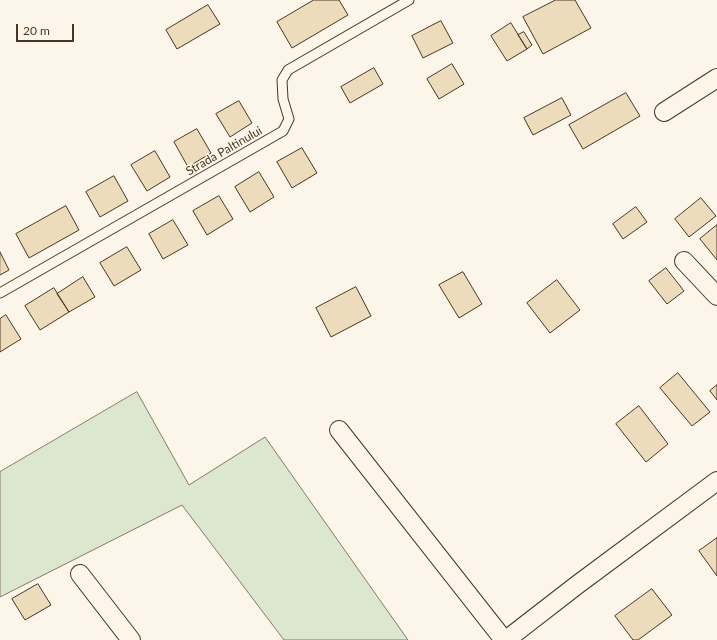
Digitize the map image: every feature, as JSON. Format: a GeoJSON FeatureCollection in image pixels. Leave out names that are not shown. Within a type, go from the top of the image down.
{"type":"FeatureCollection","features":[{"type":"Feature","properties":{"kind":"street"},"geometry":{"type":"LineString","coordinates":[[664,112],[717,78]]}},
{"type":"Feature","properties":{"kind":"street"},"geometry":{"type":"LineString","coordinates":[[684,261],[717,296]]}},
{"type":"Feature","properties":{"kind":"street"},"geometry":{"type":"LineString","coordinates":[[339,430],[505,640],[717,481]]}},
{"type":"Feature","properties":{"kind":"street"},"geometry":{"type":"LineString","coordinates":[[80,574],[131,640]]}},
{"type":"Feature","properties":{"kind":"lane","name":"Strada Paltinului"},"geometry":{"type":"LineString","coordinates":[[0,293],[283,131],[288,119],[283,99],[282,80],[288,70],[409,0]]}},
{"type":"Feature","properties":{"kind":"green space"},"geometry":{"type":"Polygon","coordinates":[[[137,392],[189,485],[265,437],[408,640],[284,640],[182,505],[0,597],[0,472],[137,392]]]}},
{"type":"Feature","properties":{"kind":"building"},"geometry":{"type":"Polygon","coordinates":[[[314,0],[339,0],[348,15],[292,48],[277,22],[314,0]]]}},
{"type":"Feature","properties":{"kind":"building"},"geometry":{"type":"Polygon","coordinates":[[[556,0],[575,0],[591,28],[543,54],[523,17],[556,0]]]}},
{"type":"Feature","properties":{"kind":"building"},"geometry":{"type":"Polygon","coordinates":[[[208,5],[220,24],[177,49],[166,30],[208,5]]]}},
{"type":"Feature","properties":{"kind":"building"},"geometry":{"type":"Polygon","coordinates":[[[441,21],[453,43],[423,58],[412,36],[441,21]]]}},
{"type":"Feature","properties":{"kind":"building"},"geometry":{"type":"Polygon","coordinates":[[[511,23],[527,49],[507,61],[491,36],[511,23]]]}},
{"type":"Feature","properties":{"kind":"building"},"geometry":{"type":"Polygon","coordinates":[[[524,32],[532,45],[527,49],[518,35],[524,32]]]}},
{"type":"Feature","properties":{"kind":"building"},"geometry":{"type":"Polygon","coordinates":[[[452,64],[464,84],[439,99],[427,79],[452,64]]]}},
{"type":"Feature","properties":{"kind":"building"},"geometry":{"type":"Polygon","coordinates":[[[374,68],[383,84],[350,103],[341,87],[374,68]]]}},
{"type":"Feature","properties":{"kind":"building"},"geometry":{"type":"Polygon","coordinates":[[[626,93],[640,116],[583,149],[569,125],[626,93]]]}},
{"type":"Feature","properties":{"kind":"building"},"geometry":{"type":"Polygon","coordinates":[[[562,98],[571,115],[533,135],[524,118],[562,98]]]}},
{"type":"Feature","properties":{"kind":"building"},"geometry":{"type":"Polygon","coordinates":[[[239,101],[252,123],[230,137],[216,114],[239,101]]]}},
{"type":"Feature","properties":{"kind":"building"},"geometry":{"type":"Polygon","coordinates":[[[197,129],[211,153],[188,167],[174,142],[197,129]]]}},
{"type":"Feature","properties":{"kind":"building"},"geometry":{"type":"Polygon","coordinates":[[[302,148],[317,173],[292,188],[277,162],[302,148]]]}},
{"type":"Feature","properties":{"kind":"building"},"geometry":{"type":"Polygon","coordinates":[[[155,151],[170,177],[147,191],[131,165],[155,151]]]}},
{"type":"Feature","properties":{"kind":"building"},"geometry":{"type":"Polygon","coordinates":[[[259,172],[274,197],[250,212],[235,187],[259,172]]]}},
{"type":"Feature","properties":{"kind":"building"},"geometry":{"type":"Polygon","coordinates":[[[114,176],[128,201],[100,217],[86,192],[114,176]]]}},
{"type":"Feature","properties":{"kind":"building"},"geometry":{"type":"Polygon","coordinates":[[[219,196],[233,219],[207,235],[193,211],[219,196]]]}},
{"type":"Feature","properties":{"kind":"building"},"geometry":{"type":"Polygon","coordinates":[[[701,198],[716,216],[689,237],[675,219],[701,198]]]}},
{"type":"Feature","properties":{"kind":"building"},"geometry":{"type":"Polygon","coordinates":[[[66,206],[79,230],[29,258],[16,234],[66,206]]]}},
{"type":"Feature","properties":{"kind":"building"},"geometry":{"type":"Polygon","coordinates":[[[636,207],[647,222],[623,239],[613,224],[636,207]]]}},
{"type":"Feature","properties":{"kind":"building"},"geometry":{"type":"Polygon","coordinates":[[[173,220],[188,245],[163,259],[149,234],[173,220]]]}},
{"type":"Feature","properties":{"kind":"building"},"geometry":{"type":"Polygon","coordinates":[[[717,225],[717,260],[700,239],[717,225]]]}},
{"type":"Feature","properties":{"kind":"building"},"geometry":{"type":"Polygon","coordinates":[[[127,247],[141,270],[114,286],[100,263],[127,247]]]}},
{"type":"Feature","properties":{"kind":"building"},"geometry":{"type":"Polygon","coordinates":[[[0,252],[9,270],[0,275],[0,252]]]}},
{"type":"Feature","properties":{"kind":"building"},"geometry":{"type":"Polygon","coordinates":[[[666,268],[684,291],[667,304],[649,281],[666,268]]]}},
{"type":"Feature","properties":{"kind":"building"},"geometry":{"type":"Polygon","coordinates":[[[463,272],[482,304],[459,318],[439,285],[463,272]]]}},
{"type":"Feature","properties":{"kind":"building"},"geometry":{"type":"Polygon","coordinates":[[[83,277],[95,297],[69,312],[57,294],[83,277]]]}},
{"type":"Feature","properties":{"kind":"building"},"geometry":{"type":"Polygon","coordinates":[[[557,280],[580,310],[550,333],[527,303],[557,280]]]}},
{"type":"Feature","properties":{"kind":"building"},"geometry":{"type":"Polygon","coordinates":[[[356,287],[371,316],[331,337],[316,308],[356,287]]]}},
{"type":"Feature","properties":{"kind":"building"},"geometry":{"type":"Polygon","coordinates":[[[54,288],[69,312],[40,330],[25,306],[54,288]]]}},
{"type":"Feature","properties":{"kind":"building"},"geometry":{"type":"Polygon","coordinates":[[[6,315],[21,339],[0,352],[0,319],[6,315]]]}},
{"type":"Feature","properties":{"kind":"building"},"geometry":{"type":"Polygon","coordinates":[[[678,373],[710,412],[692,426],[660,388],[678,373]]]}},
{"type":"Feature","properties":{"kind":"building"},"geometry":{"type":"Polygon","coordinates":[[[717,385],[717,400],[710,391],[717,385]]]}},
{"type":"Feature","properties":{"kind":"building"},"geometry":{"type":"Polygon","coordinates":[[[639,406],[668,444],[646,462],[616,424],[639,406]]]}},
{"type":"Feature","properties":{"kind":"building"},"geometry":{"type":"Polygon","coordinates":[[[717,538],[717,576],[699,551],[717,538]]]}},
{"type":"Feature","properties":{"kind":"building"},"geometry":{"type":"Polygon","coordinates":[[[38,584],[51,605],[25,620],[12,599],[38,584]]]}},
{"type":"Feature","properties":{"kind":"building"},"geometry":{"type":"Polygon","coordinates":[[[652,589],[672,615],[638,640],[633,640],[615,616],[652,589]]]}}]}
